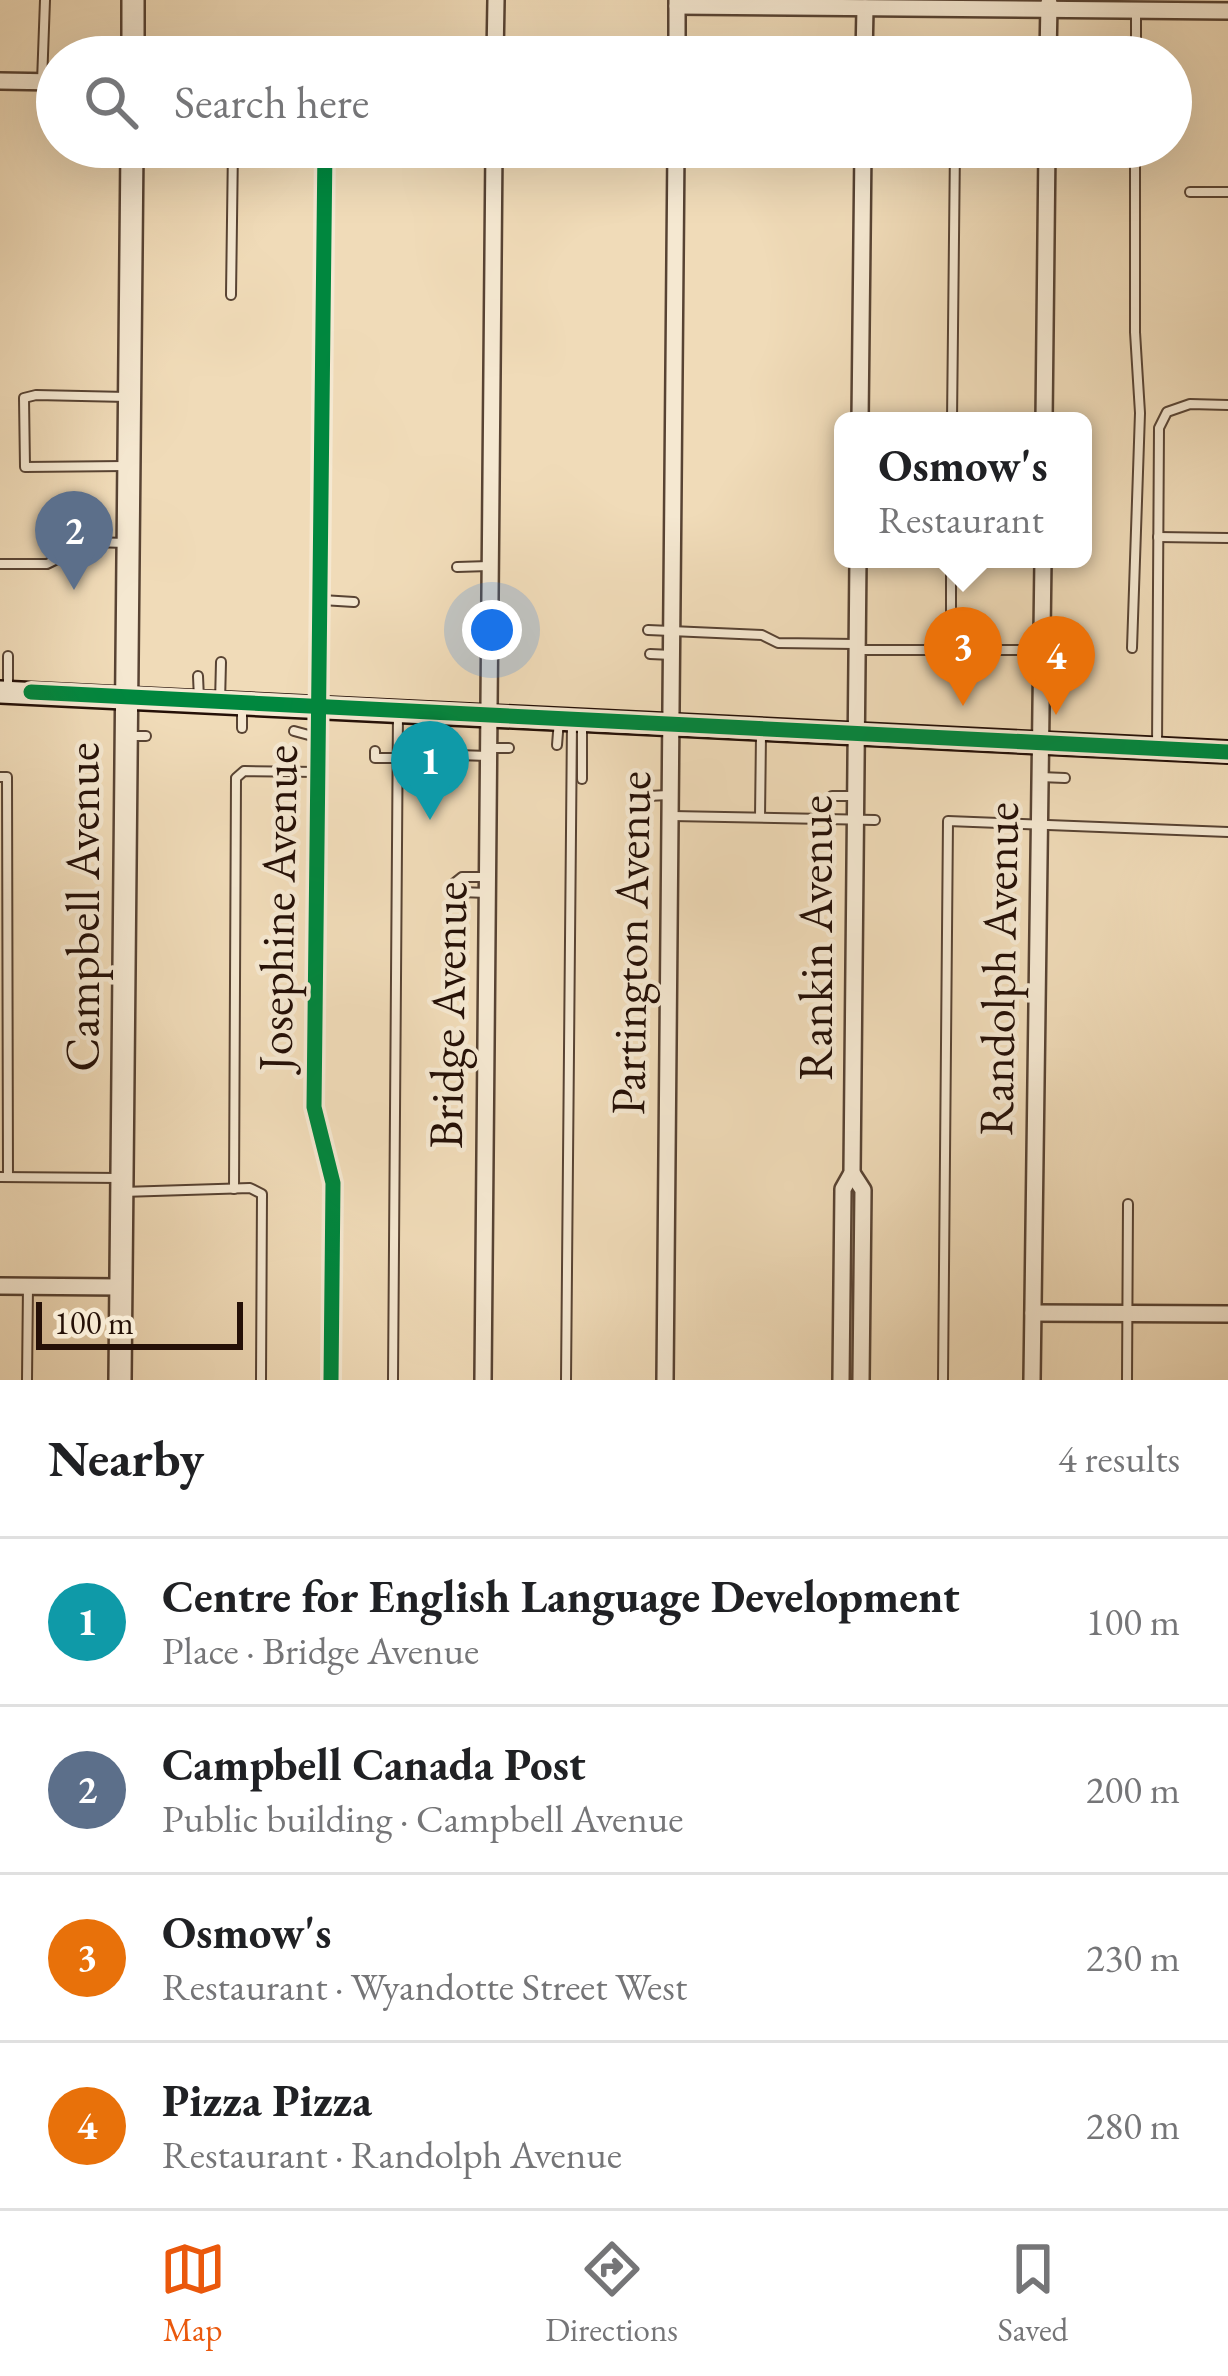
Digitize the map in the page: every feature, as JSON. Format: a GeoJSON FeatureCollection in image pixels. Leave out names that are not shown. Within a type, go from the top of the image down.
{"type":"FeatureCollection","features":[{"type":"Feature","properties":{"kind":"street"},"geometry":{"type":"LineString","coordinates":[[133,0],[133,36]]}},
{"type":"Feature","properties":{"kind":"street"},"geometry":{"type":"LineString","coordinates":[[495,36],[496,0]]}},
{"type":"Feature","properties":{"kind":"street"},"geometry":{"type":"LineString","coordinates":[[677,36],[677,3],[1228,10]]}},
{"type":"Feature","properties":{"kind":"street"},"geometry":{"type":"LineString","coordinates":[[1048,36],[1049,5]]}},
{"type":"Feature","properties":{"kind":"street"},"geometry":{"type":"LineString","coordinates":[[864,36],[865,8]]}},
{"type":"Feature","properties":{"kind":"street"},"geometry":{"type":"LineString","coordinates":[[0,81],[36,82]]}},
{"type":"Feature","properties":{"kind":"street","name":"Campbell Avenue"},"geometry":{"type":"LineString","coordinates":[[120,1380],[136,736],[125,697],[135,654],[127,543],[132,168]]}},
{"type":"Feature","properties":{"kind":"street","name":"Josephine Avenue"},"geometry":{"type":"LineString","coordinates":[[326,168],[321,600],[314,668],[319,707],[314,1107],[333,1183],[331,1380]]}},
{"type":"Feature","properties":{"kind":"street","name":"Bridge Avenue"},"geometry":{"type":"LineString","coordinates":[[483,1380],[494,168]]}},
{"type":"Feature","properties":{"kind":"street","name":"Partington Avenue"},"geometry":{"type":"LineString","coordinates":[[665,1380],[676,168]]}},
{"type":"Feature","properties":{"kind":"street"},"geometry":{"type":"LineString","coordinates":[[860,412],[863,168]]}},
{"type":"Feature","properties":{"kind":"street"},"geometry":{"type":"LineString","coordinates":[[1044,412],[1047,168]]}},
{"type":"Feature","properties":{"kind":"street","name":"Rankin Avenue"},"geometry":{"type":"LineString","coordinates":[[841,1380],[843,1190],[853,1173],[858,568]]}},
{"type":"Feature","properties":{"kind":"street","name":"Randolph Avenue"},"geometry":{"type":"LineString","coordinates":[[1032,1380],[1043,568]]}},
{"type":"Feature","properties":{"kind":"street"},"geometry":{"type":"LineString","coordinates":[[4,692],[1039,742],[1154,753],[1228,752]]}},
{"type":"Feature","properties":{"kind":"street","name":"Rankin Avenue"},"geometry":{"type":"LineString","coordinates":[[853,1173],[863,1190],[861,1380]]}},
{"type":"Feature","properties":{"kind":"street"},"geometry":{"type":"LineString","coordinates":[[0,1286],[121,1287]]}},
{"type":"Feature","properties":{"kind":"street"},"geometry":{"type":"LineString","coordinates":[[1033,1313],[1228,1314]]}},
{"type":"Feature","properties":{"kind":"lane"},"geometry":{"type":"LineString","coordinates":[[45,0],[47,36]]}},
{"type":"Feature","properties":{"kind":"lane"},"geometry":{"type":"LineString","coordinates":[[1136,10],[1136,36]]}},
{"type":"Feature","properties":{"kind":"lane"},"geometry":{"type":"LineString","coordinates":[[231,295],[233,168]]}},
{"type":"Feature","properties":{"kind":"lane"},"geometry":{"type":"LineString","coordinates":[[952,412],[955,168]]}},
{"type":"Feature","properties":{"kind":"lane"},"geometry":{"type":"LineString","coordinates":[[1132,648],[1140,413],[1135,168]]}},
{"type":"Feature","properties":{"kind":"lane"},"geometry":{"type":"LineString","coordinates":[[1190,192],[1228,192]]}},
{"type":"Feature","properties":{"kind":"lane"},"geometry":{"type":"LineString","coordinates":[[128,466],[25,466],[24,398],[36,394],[129,397]]}},
{"type":"Feature","properties":{"kind":"lane"},"geometry":{"type":"LineString","coordinates":[[1154,753],[1159,428],[1167,412],[1190,404],[1228,405]]}},
{"type":"Feature","properties":{"kind":"lane"},"geometry":{"type":"LineString","coordinates":[[1158,538],[1228,538]]}},
{"type":"Feature","properties":{"kind":"lane"},"geometry":{"type":"LineString","coordinates":[[0,564],[47,565],[92,542],[127,543]]}},
{"type":"Feature","properties":{"kind":"lane"},"geometry":{"type":"LineString","coordinates":[[457,567],[491,566]]}},
{"type":"Feature","properties":{"kind":"lane"},"geometry":{"type":"LineString","coordinates":[[951,568],[951,650]]}},
{"type":"Feature","properties":{"kind":"lane"},"geometry":{"type":"LineString","coordinates":[[321,600],[354,602]]}},
{"type":"Feature","properties":{"kind":"lane"},"geometry":{"type":"LineString","coordinates":[[648,630],[762,635],[778,643],[857,647],[1061,650]]}},
{"type":"Feature","properties":{"kind":"lane"},"geometry":{"type":"LineString","coordinates":[[650,653],[671,655]]}},
{"type":"Feature","properties":{"kind":"lane"},"geometry":{"type":"LineString","coordinates":[[4,692],[8,656]]}},
{"type":"Feature","properties":{"kind":"lane"},"geometry":{"type":"LineString","coordinates":[[221,662],[221,702]]}},
{"type":"Feature","properties":{"kind":"lane"},"geometry":{"type":"LineString","coordinates":[[198,676],[242,728]]}},
{"type":"Feature","properties":{"kind":"lane"},"geometry":{"type":"LineString","coordinates":[[1042,677],[1062,678]]}},
{"type":"Feature","properties":{"kind":"lane"},"geometry":{"type":"LineString","coordinates":[[394,1380],[398,710]]}},
{"type":"Feature","properties":{"kind":"lane"},"geometry":{"type":"LineString","coordinates":[[557,746],[571,719]]}},
{"type":"Feature","properties":{"kind":"lane"},"geometry":{"type":"LineString","coordinates":[[571,719],[582,779]]}},
{"type":"Feature","properties":{"kind":"lane"},"geometry":{"type":"LineString","coordinates":[[566,1380],[571,719]]}},
{"type":"Feature","properties":{"kind":"lane"},"geometry":{"type":"LineString","coordinates":[[760,729],[760,818]]}},
{"type":"Feature","properties":{"kind":"lane"},"geometry":{"type":"LineString","coordinates":[[294,731],[319,737]]}},
{"type":"Feature","properties":{"kind":"lane"},"geometry":{"type":"LineString","coordinates":[[458,754],[509,748]]}},
{"type":"Feature","properties":{"kind":"lane"},"geometry":{"type":"LineString","coordinates":[[375,751],[375,758],[398,758]]}},
{"type":"Feature","properties":{"kind":"lane"},"geometry":{"type":"LineString","coordinates":[[235,1189],[236,778],[244,771],[319,772]]}},
{"type":"Feature","properties":{"kind":"lane"},"geometry":{"type":"LineString","coordinates":[[0,777],[8,777],[4,1177],[250,1188],[262,1193],[261,1380]]}},
{"type":"Feature","properties":{"kind":"lane"},"geometry":{"type":"LineString","coordinates":[[1039,777],[1065,778]]}},
{"type":"Feature","properties":{"kind":"lane"},"geometry":{"type":"LineString","coordinates":[[647,796],[670,795]]}},
{"type":"Feature","properties":{"kind":"lane"},"geometry":{"type":"LineString","coordinates":[[832,796],[856,796]]}},
{"type":"Feature","properties":{"kind":"lane"},"geometry":{"type":"LineString","coordinates":[[670,816],[875,820]]}},
{"type":"Feature","properties":{"kind":"lane"},"geometry":{"type":"LineString","coordinates":[[944,1380],[947,821],[1228,832]]}},
{"type":"Feature","properties":{"kind":"lane"},"geometry":{"type":"LineString","coordinates":[[1127,1380],[1128,1204]]}},
{"type":"Feature","properties":{"kind":"lane"},"geometry":{"type":"LineString","coordinates":[[27,1380],[28,1286]]}},
{"type":"Feature","properties":{"kind":"cycle path"},"geometry":{"type":"LineString","coordinates":[[325,168],[314,1107],[333,1183],[331,1380]]}},
{"type":"Feature","properties":{"kind":"cycle path"},"geometry":{"type":"LineString","coordinates":[[31,692],[1228,752]]}},
{"type":"Feature","properties":{"kind":"place","name":"Campbell Canada Post"},"geometry":{"type":"Point","coordinates":[74,590]}},
{"type":"Feature","properties":{"kind":"place","name":"Osmow's"},"geometry":{"type":"Point","coordinates":[963,706]}},
{"type":"Feature","properties":{"kind":"place","name":"Pizza Pizza"},"geometry":{"type":"Point","coordinates":[1056,715]}},
{"type":"Feature","properties":{"kind":"place","name":"Centre for English Language Development"},"geometry":{"type":"Point","coordinates":[430,820]}}]}
